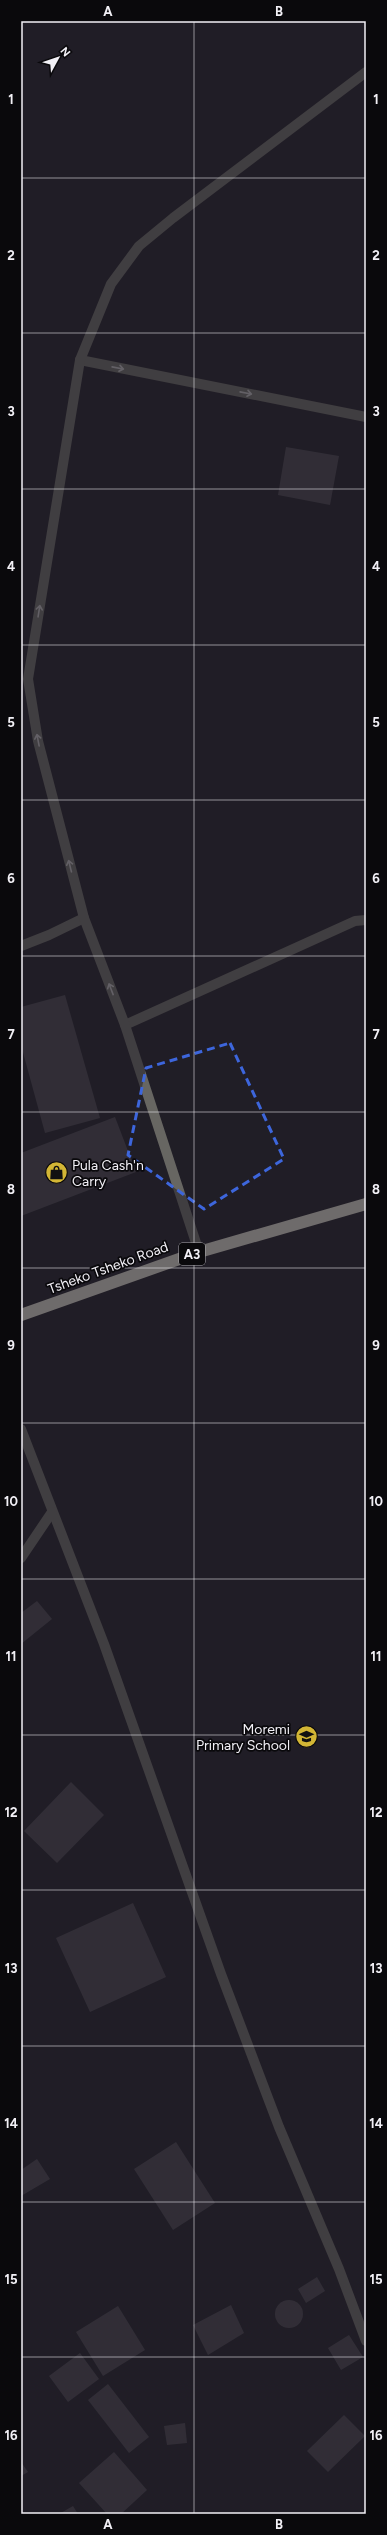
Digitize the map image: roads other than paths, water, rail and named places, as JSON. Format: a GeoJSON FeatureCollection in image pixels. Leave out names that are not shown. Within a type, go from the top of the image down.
{"type":"FeatureCollection","features":[{"type":"Feature","properties":{"kind":"highway","name":"Tsheko Tsheko Road"},"geometry":{"type":"LineString","coordinates":[[21,1315],[199,1252],[366,1204]]}},
{"type":"Feature","properties":{"kind":"street"},"geometry":{"type":"LineString","coordinates":[[199,1252],[125,1025],[84,918],[38,741],[28,679],[80,360],[111,284],[139,246],[173,218],[366,72]]}},
{"type":"Feature","properties":{"kind":"street"},"geometry":{"type":"LineString","coordinates":[[80,360],[366,417]]}},
{"type":"Feature","properties":{"kind":"street"},"geometry":{"type":"LineString","coordinates":[[21,946],[50,935],[84,918]]}},
{"type":"Feature","properties":{"kind":"street"},"geometry":{"type":"LineString","coordinates":[[125,1025],[355,921],[366,920]]}},
{"type":"Feature","properties":{"kind":"street"},"geometry":{"type":"LineString","coordinates":[[21,1429],[104,1644],[221,1974],[276,2120],[339,2269],[366,2341]]}},
{"type":"Feature","properties":{"kind":"street"},"geometry":{"type":"LineString","coordinates":[[21,1558],[52,1512]]}},
{"type":"Feature","properties":{"kind":"place","name":"Pula Cash'n Carry"},"geometry":{"type":"Point","coordinates":[56,1173]}},
{"type":"Feature","properties":{"kind":"place","name":"Moremi Primary School"},"geometry":{"type":"Point","coordinates":[306,1737]}}]}
